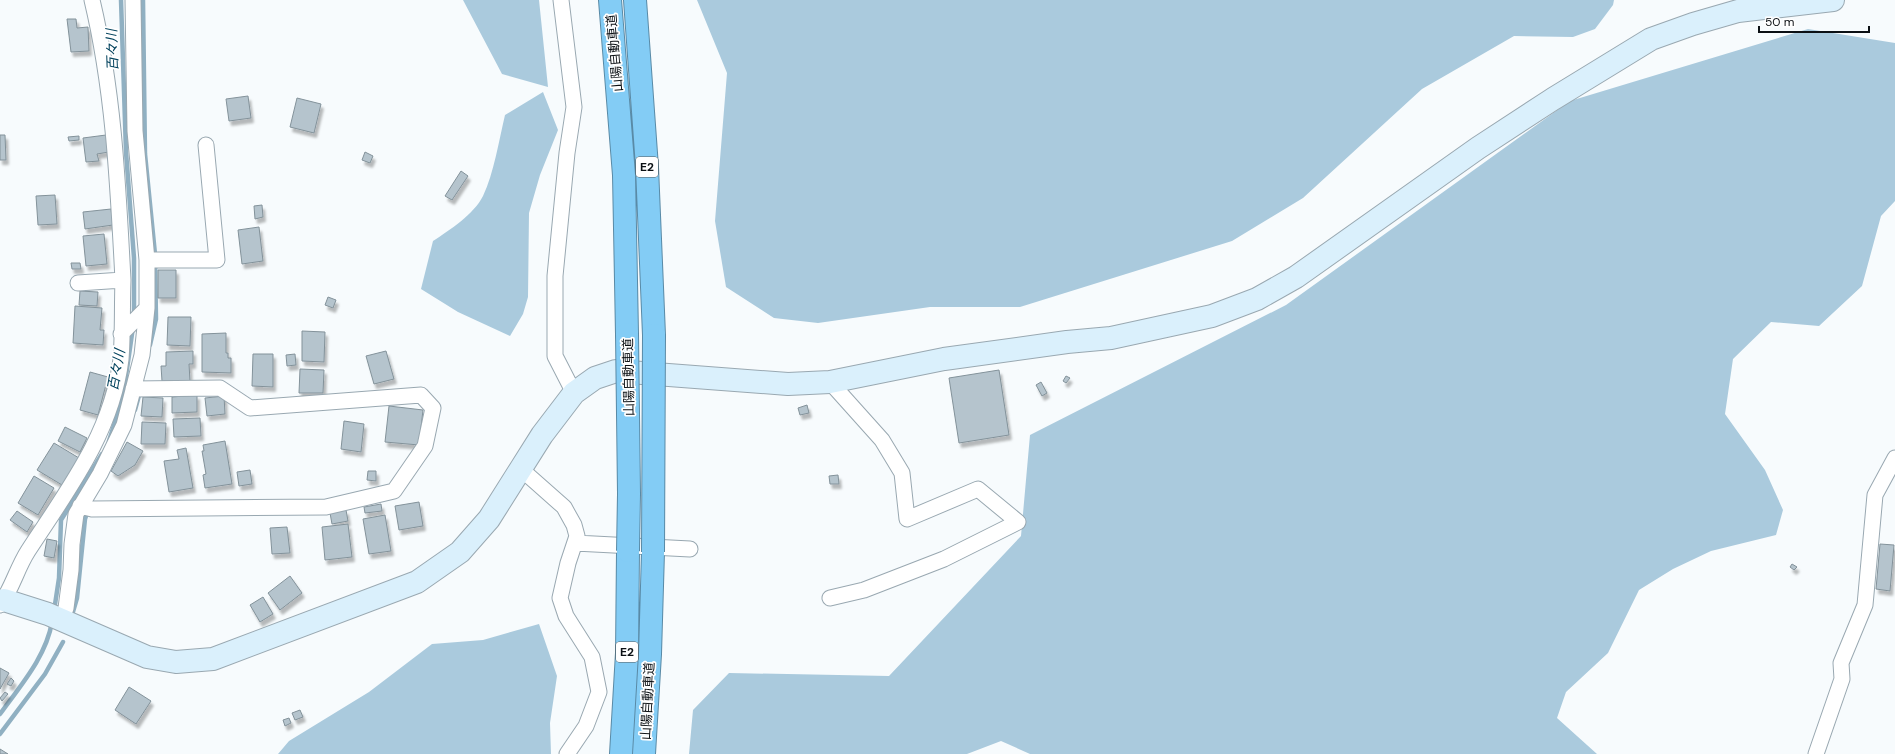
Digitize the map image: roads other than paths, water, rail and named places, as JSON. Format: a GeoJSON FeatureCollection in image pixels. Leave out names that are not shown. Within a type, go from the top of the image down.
{"type":"FeatureCollection","features":[{"type":"Feature","properties":{"kind":"highway","name":"山陽自動車道"},"geometry":{"type":"LineString","coordinates":[[610,0],[624,175],[627,334],[629,494],[627,653],[621,754]]}},
{"type":"Feature","properties":{"kind":"highway","name":"山陽自動車道"},"geometry":{"type":"LineString","coordinates":[[635,0],[647,167],[654,335],[653,552],[644,754]]}},
{"type":"Feature","properties":{"kind":"street"},"geometry":{"type":"LineString","coordinates":[[55,617],[66,608],[76,508],[88,459],[105,424],[114,390],[123,332],[123,280],[115,144],[101,36],[92,0]]}},
{"type":"Feature","properties":{"kind":"street"},"geometry":{"type":"LineString","coordinates":[[133,0],[135,143],[152,260],[145,310],[138,389],[124,425],[100,474],[76,508],[22,560],[2,602],[55,617],[147,657],[176,662],[213,659],[417,582],[460,552],[489,519],[542,435],[574,392],[595,378],[616,371],[788,384],[830,382],[944,359],[1067,342],[1110,338],[1212,316],[1257,299],[1296,277],[1478,148],[1553,99],[1651,39],[1692,24],[1738,11],[1832,0]]}},
{"type":"Feature","properties":{"kind":"street"},"geometry":{"type":"LineString","coordinates":[[561,0],[574,107],[567,153],[555,276],[555,356],[574,392]]}},
{"type":"Feature","properties":{"kind":"street"},"geometry":{"type":"LineString","coordinates":[[115,144],[135,143]]}},
{"type":"Feature","properties":{"kind":"street"},"geometry":{"type":"LineString","coordinates":[[152,260],[217,260],[206,145]]}},
{"type":"Feature","properties":{"kind":"street"},"geometry":{"type":"LineString","coordinates":[[78,283],[123,280]]}},
{"type":"Feature","properties":{"kind":"street"},"geometry":{"type":"LineString","coordinates":[[123,332],[145,310]]}},
{"type":"Feature","properties":{"kind":"street"},"geometry":{"type":"LineString","coordinates":[[830,382],[882,440],[902,473],[907,519],[978,489],[1018,522],[944,560],[864,590],[830,598]]}},
{"type":"Feature","properties":{"kind":"street"},"geometry":{"type":"LineString","coordinates":[[76,508],[326,507],[394,491],[425,446],[433,408],[421,395],[250,408],[220,388],[138,389]]}},
{"type":"Feature","properties":{"kind":"street"},"geometry":{"type":"LineString","coordinates":[[1816,754],[1842,679],[1841,663],[1865,605],[1875,495],[1895,458]]}},
{"type":"Feature","properties":{"kind":"street"},"geometry":{"type":"LineString","coordinates":[[521,469],[564,507],[574,525],[577,536],[568,563],[560,598],[566,616],[592,657],[599,692],[586,726],[566,754]]}},
{"type":"Feature","properties":{"kind":"street"},"geometry":{"type":"LineString","coordinates":[[575,544],[690,548]]}},
{"type":"Feature","properties":{"kind":"waterway","name":"百々川"},"geometry":{"type":"LineString","coordinates":[[121,0],[126,152],[134,258],[134,316]]}},
{"type":"Feature","properties":{"kind":"waterway"},"geometry":{"type":"LineString","coordinates":[[143,0],[145,154],[155,254],[156,319],[150,345]]}},
{"type":"Feature","properties":{"kind":"waterway","name":"百々川"},"geometry":{"type":"LineString","coordinates":[[109,441],[123,397],[133,327]]}},
{"type":"Feature","properties":{"kind":"waterway"},"geometry":{"type":"LineString","coordinates":[[135,410],[140,392]]}},
{"type":"Feature","properties":{"kind":"waterway","name":"百々川"},"geometry":{"type":"LineString","coordinates":[[54,611],[59,578],[61,520],[102,454]]}},
{"type":"Feature","properties":{"kind":"waterway"},"geometry":{"type":"LineString","coordinates":[[72,615],[77,598],[85,519],[88,510]]}},
{"type":"Feature","properties":{"kind":"waterway","name":"百々川"},"geometry":{"type":"LineString","coordinates":[[0,714],[24,682],[38,659],[49,635],[52,622]]}},
{"type":"Feature","properties":{"kind":"waterway"},"geometry":{"type":"LineString","coordinates":[[0,734],[45,674],[63,642]]}}]}
